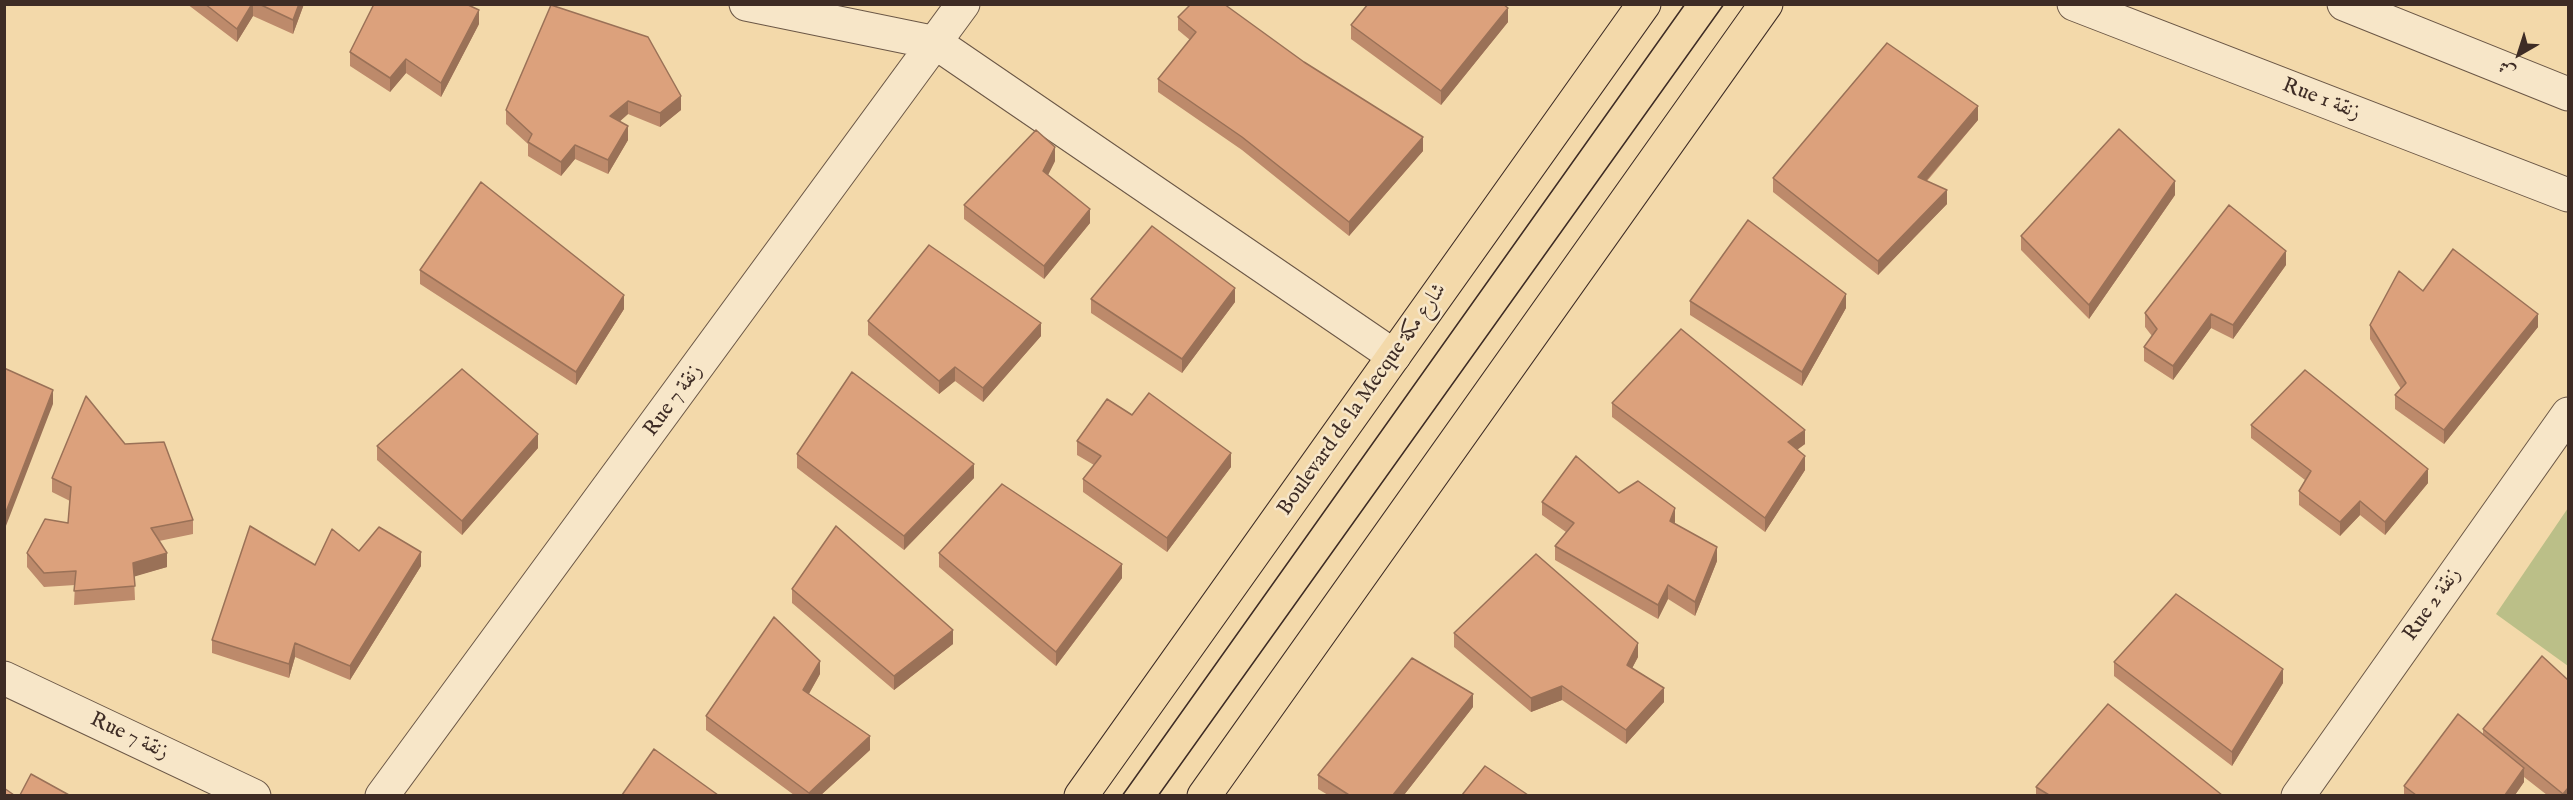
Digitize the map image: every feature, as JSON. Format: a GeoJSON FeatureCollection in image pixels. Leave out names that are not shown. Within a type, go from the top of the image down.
{"type":"FeatureCollection","features":[{"type":"Feature","properties":{"kind":"main road","name":"Boulevard de la Mecque شارع مكة"},"geometry":{"type":"LineString","coordinates":[[1081,795],[1644,4]]}},
{"type":"Feature","properties":{"kind":"main road"},"geometry":{"type":"LineString","coordinates":[[1204,795],[1766,4]]}},
{"type":"Feature","properties":{"kind":"street"},"geometry":{"type":"LineString","coordinates":[[746,4],[936,43],[1394,356]]}},
{"type":"Feature","properties":{"kind":"street","name":"Rue 7 زنقة"},"geometry":{"type":"LineString","coordinates":[[382,795],[963,4]]}},
{"type":"Feature","properties":{"kind":"street","name":"Rue 1 زنقة"},"geometry":{"type":"LineString","coordinates":[[2074,4],[2568,195]]}},
{"type":"Feature","properties":{"kind":"street"},"geometry":{"type":"LineString","coordinates":[[2344,4],[2568,94]]}},
{"type":"Feature","properties":{"kind":"street","name":"Rue 2 زنقة"},"geometry":{"type":"LineString","coordinates":[[2298,795],[2568,414]]}},
{"type":"Feature","properties":{"kind":"street","name":"Rue 7 زنقة"},"geometry":{"type":"LineString","coordinates":[[4,678],[254,795]]}},
{"type":"Feature","properties":{"kind":"green space"},"geometry":{"type":"Polygon","coordinates":[[[2568,508],[2568,666],[2496,614],[2568,508]]]}},
{"type":"Feature","properties":{"kind":"building"},"geometry":{"type":"Polygon","coordinates":[[[205,4],[252,4],[237,29],[205,4]]]}},
{"type":"Feature","properties":{"kind":"building"},"geometry":{"type":"Polygon","coordinates":[[[259,4],[299,4],[293,20],[259,4]]]}},
{"type":"Feature","properties":{"kind":"building"},"geometry":{"type":"Polygon","coordinates":[[[374,4],[466,4],[479,10],[441,83],[406,59],[390,78],[350,52],[374,4]]]}},
{"type":"Feature","properties":{"kind":"building"},"geometry":{"type":"Polygon","coordinates":[[[1191,4],[1224,4],[1304,62],[1423,137],[1349,222],[1242,137],[1158,79],[1196,32],[1178,17],[1191,4]]]}},
{"type":"Feature","properties":{"kind":"building"},"geometry":{"type":"Polygon","coordinates":[[[1368,4],[1503,4],[1508,8],[1441,91],[1351,25],[1368,4]]]}},
{"type":"Feature","properties":{"kind":"building"},"geometry":{"type":"Polygon","coordinates":[[[551,5],[648,37],[681,96],[660,113],[628,101],[610,116],[628,126],[608,160],[575,145],[561,162],[528,142],[532,134],[506,110],[551,5]]]}},
{"type":"Feature","properties":{"kind":"building"},"geometry":{"type":"Polygon","coordinates":[[[1887,43],[1978,106],[1918,177],[1947,190],[1878,261],[1773,178],[1887,43]]]}},
{"type":"Feature","properties":{"kind":"building"},"geometry":{"type":"Polygon","coordinates":[[[2119,129],[2175,181],[2089,305],[2021,236],[2119,129]]]}},
{"type":"Feature","properties":{"kind":"building"},"geometry":{"type":"Polygon","coordinates":[[[1036,130],[1055,147],[1043,171],[1090,209],[1044,266],[964,205],[1036,130]]]}},
{"type":"Feature","properties":{"kind":"building"},"geometry":{"type":"Polygon","coordinates":[[[481,182],[624,295],[576,372],[420,270],[481,182]]]}},
{"type":"Feature","properties":{"kind":"building"},"geometry":{"type":"Polygon","coordinates":[[[2229,205],[2286,251],[2233,325],[2211,314],[2173,366],[2144,347],[2157,329],[2145,313],[2229,205]]]}},
{"type":"Feature","properties":{"kind":"building"},"geometry":{"type":"Polygon","coordinates":[[[1748,220],[1846,294],[1802,372],[1690,301],[1748,220]]]}},
{"type":"Feature","properties":{"kind":"building"},"geometry":{"type":"Polygon","coordinates":[[[1152,226],[1235,288],[1182,359],[1091,299],[1152,226]]]}},
{"type":"Feature","properties":{"kind":"building"},"geometry":{"type":"Polygon","coordinates":[[[929,245],[1041,323],[983,388],[955,367],[939,381],[868,321],[929,245]]]}},
{"type":"Feature","properties":{"kind":"building"},"geometry":{"type":"Polygon","coordinates":[[[2453,249],[2538,314],[2444,430],[2395,395],[2406,383],[2370,325],[2399,271],[2423,291],[2453,249]]]}},
{"type":"Feature","properties":{"kind":"building"},"geometry":{"type":"Polygon","coordinates":[[[1681,329],[1805,430],[1788,442],[1805,456],[1765,518],[1612,403],[1681,329]]]}},
{"type":"Feature","properties":{"kind":"building"},"geometry":{"type":"Polygon","coordinates":[[[4,368],[53,390],[4,517],[4,368]]]}},
{"type":"Feature","properties":{"kind":"building"},"geometry":{"type":"Polygon","coordinates":[[[462,369],[538,434],[462,521],[377,446],[462,369]]]}},
{"type":"Feature","properties":{"kind":"building"},"geometry":{"type":"Polygon","coordinates":[[[2305,370],[2428,469],[2385,522],[2360,501],[2340,522],[2299,491],[2311,471],[2251,425],[2305,370]]]}},
{"type":"Feature","properties":{"kind":"building"},"geometry":{"type":"Polygon","coordinates":[[[852,372],[974,464],[904,536],[797,454],[852,372]]]}},
{"type":"Feature","properties":{"kind":"building"},"geometry":{"type":"Polygon","coordinates":[[[1149,393],[1231,453],[1167,538],[1083,479],[1101,456],[1077,441],[1107,399],[1132,415],[1149,393]]]}},
{"type":"Feature","properties":{"kind":"building"},"geometry":{"type":"Polygon","coordinates":[[[86,396],[125,444],[164,442],[193,520],[151,528],[167,553],[133,563],[135,586],[74,591],[76,571],[44,573],[27,553],[45,519],[68,523],[71,487],[52,478],[86,396]]]}},
{"type":"Feature","properties":{"kind":"building"},"geometry":{"type":"Polygon","coordinates":[[[1576,456],[1619,493],[1638,481],[1675,508],[1670,521],[1717,547],[1695,602],[1668,585],[1658,605],[1555,546],[1574,523],[1542,502],[1576,456]]]}},
{"type":"Feature","properties":{"kind":"building"},"geometry":{"type":"Polygon","coordinates":[[[1002,484],[1122,564],[1056,652],[939,553],[1002,484]]]}},
{"type":"Feature","properties":{"kind":"building"},"geometry":{"type":"Polygon","coordinates":[[[250,526],[315,565],[332,529],[359,551],[379,527],[421,552],[350,666],[295,643],[289,664],[212,640],[250,526]]]}},
{"type":"Feature","properties":{"kind":"building"},"geometry":{"type":"Polygon","coordinates":[[[836,526],[953,630],[894,676],[792,589],[836,526]]]}},
{"type":"Feature","properties":{"kind":"building"},"geometry":{"type":"Polygon","coordinates":[[[1536,554],[1638,643],[1627,665],[1664,688],[1626,730],[1562,686],[1531,698],[1454,633],[1536,554]]]}},
{"type":"Feature","properties":{"kind":"building"},"geometry":{"type":"Polygon","coordinates":[[[2176,594],[2283,669],[2232,752],[2114,662],[2176,594]]]}},
{"type":"Feature","properties":{"kind":"building"},"geometry":{"type":"Polygon","coordinates":[[[774,617],[820,661],[803,690],[870,736],[809,793],[706,716],[774,617]]]}},
{"type":"Feature","properties":{"kind":"building"},"geometry":{"type":"Polygon","coordinates":[[[2542,656],[2568,680],[2568,788],[2563,794],[2483,729],[2542,656]]]}},
{"type":"Feature","properties":{"kind":"building"},"geometry":{"type":"Polygon","coordinates":[[[1412,658],[1473,694],[1393,795],[1349,795],[1318,775],[1412,658]]]}},
{"type":"Feature","properties":{"kind":"building"},"geometry":{"type":"Polygon","coordinates":[[[2108,704],[2222,795],[2049,795],[2036,787],[2108,704]]]}},
{"type":"Feature","properties":{"kind":"building"},"geometry":{"type":"Polygon","coordinates":[[[2458,714],[2524,768],[2505,795],[2416,795],[2404,786],[2458,714]]]}},
{"type":"Feature","properties":{"kind":"building"},"geometry":{"type":"Polygon","coordinates":[[[654,749],[718,795],[622,795],[654,749]]]}},
{"type":"Feature","properties":{"kind":"building"},"geometry":{"type":"Polygon","coordinates":[[[1485,766],[1528,795],[1462,795],[1485,766]]]}},
{"type":"Feature","properties":{"kind":"building"},"geometry":{"type":"Polygon","coordinates":[[[31,774],[69,795],[20,795],[31,774]]]}},
{"type":"Feature","properties":{"kind":"building"},"geometry":{"type":"Polygon","coordinates":[[[4,788],[14,795],[4,795],[4,788]]]}},
{"type":"Feature","properties":{"kind":"tram line"},"geometry":{"type":"LineString","coordinates":[[1122,796],[1685,4]]}},
{"type":"Feature","properties":{"kind":"tram line"},"geometry":{"type":"LineString","coordinates":[[1158,796],[1724,4]]}}]}
